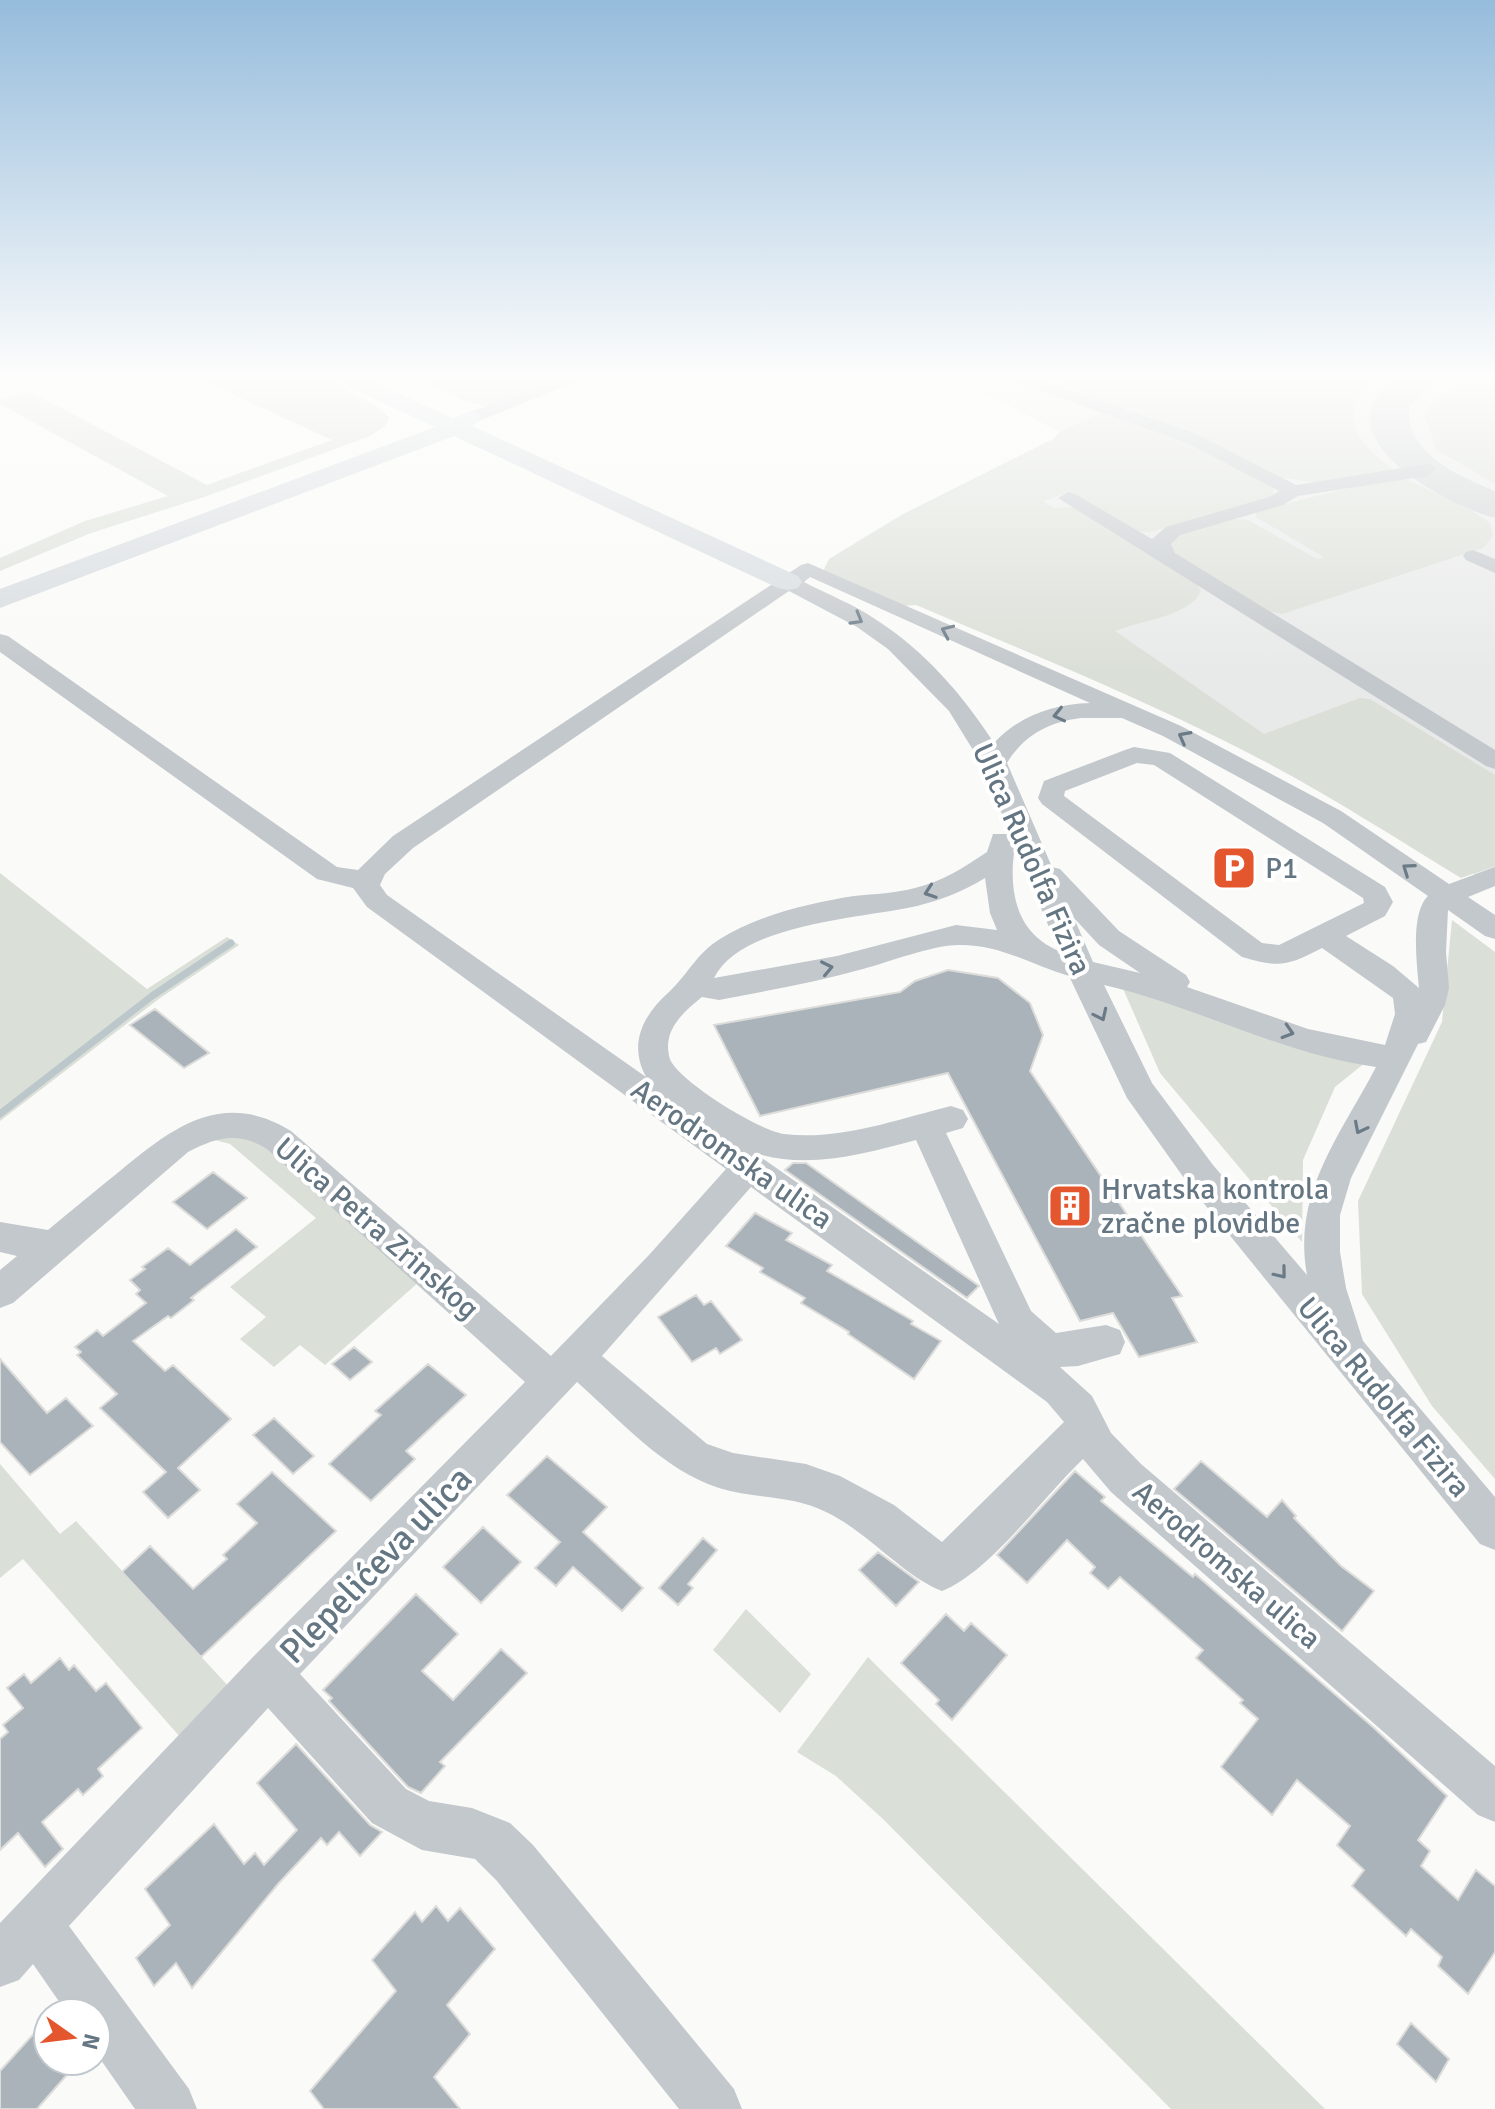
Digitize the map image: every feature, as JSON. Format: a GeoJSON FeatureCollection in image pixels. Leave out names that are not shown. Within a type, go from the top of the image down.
{"type":"FeatureCollection","features":[{"type":"Feature","properties":{"kind":"main road"},"geometry":{"type":"LineString","coordinates":[[0,582],[306,476]]}},
{"type":"Feature","properties":{"kind":"main road"},"geometry":{"type":"LineString","coordinates":[[0,599],[313,476]]}},
{"type":"Feature","properties":{"kind":"main road","name":"Ulica Rudolfa Fizira"},"geometry":{"type":"LineString","coordinates":[[566,476],[798,576]]}},
{"type":"Feature","properties":{"kind":"main road","name":"Ulica Rudolfa Fizira"},"geometry":{"type":"LineString","coordinates":[[576,476],[798,576]]}},
{"type":"Feature","properties":{"kind":"street"},"geometry":{"type":"LineString","coordinates":[[1265,476],[1293,491]]}},
{"type":"Feature","properties":{"kind":"street"},"geometry":{"type":"LineString","coordinates":[[1166,556],[1160,543],[1173,531],[1276,501],[1293,491],[1386,476]]}},
{"type":"Feature","properties":{"kind":"street"},"geometry":{"type":"LineString","coordinates":[[1068,498],[1495,761]]}},
{"type":"Feature","properties":{"kind":"street"},"geometry":{"type":"LineString","coordinates":[[1473,556],[1495,567]]}},
{"type":"Feature","properties":{"kind":"street"},"geometry":{"type":"LineString","coordinates":[[0,641],[327,873],[350,879],[367,879],[380,861],[403,842],[798,576]]}},
{"type":"Feature","properties":{"kind":"street","name":"Ulica Rudolfa Fizira"},"geometry":{"type":"LineString","coordinates":[[798,576],[1172,731],[1332,817],[1495,929]]}},
{"type":"Feature","properties":{"kind":"street","name":"Ulica Rudolfa Fizira"},"geometry":{"type":"LineString","coordinates":[[798,576],[896,644],[959,707],[994,763],[1080,967],[1139,1089],[1201,1175],[1495,1529]]}},
{"type":"Feature","properties":{"kind":"street"},"geometry":{"type":"LineString","coordinates":[[994,763],[1002,748],[1019,730],[1053,715],[1097,710],[1136,715]]}},
{"type":"Feature","properties":{"kind":"street"},"geometry":{"type":"LineString","coordinates":[[1324,935],[1375,909],[1379,902],[1375,893],[1161,758],[1134,755],[1053,787],[1051,798],[1252,950],[1275,956],[1324,935],[1408,970],[1422,968],[1431,952]]}},
{"type":"Feature","properties":{"kind":"street"},"geometry":{"type":"LineString","coordinates":[[1016,814],[1005,830],[999,857],[1005,912],[1014,932],[1027,947]]}},
{"type":"Feature","properties":{"kind":"street"},"geometry":{"type":"LineString","coordinates":[[999,857],[958,882],[917,897],[836,909],[747,937],[709,960],[698,972],[696,985],[674,1003],[655,1030],[652,1040],[654,1063],[674,1083],[744,1134],[775,1145],[818,1147],[938,1122],[1017,1322],[1033,1341],[1047,1349],[1064,1352],[1106,1342]]}},
{"type":"Feature","properties":{"kind":"street"},"geometry":{"type":"LineString","coordinates":[[1035,857],[1109,938],[1136,959],[1239,1017]]}},
{"type":"Feature","properties":{"kind":"street"},"geometry":{"type":"LineString","coordinates":[[1396,1058],[1413,1037],[1430,1005],[1435,975],[1431,952],[1434,906],[1446,896],[1495,876]]}},
{"type":"Feature","properties":{"kind":"street","name":"Aerodromska ulica"},"geometry":{"type":"LineString","coordinates":[[367,879],[366,886],[377,901],[1061,1390],[1078,1409],[1108,1460],[1126,1478],[1495,1798]]}},
{"type":"Feature","properties":{"kind":"street"},"geometry":{"type":"LineString","coordinates":[[696,985],[719,990],[837,966],[945,936],[975,935],[1027,947],[1080,967],[1367,1055],[1396,1058]]}},
{"type":"Feature","properties":{"kind":"street"},"geometry":{"type":"LineString","coordinates":[[1324,935],[1398,985],[1408,996],[1410,1016],[1396,1058],[1326,1194],[1320,1233],[1324,1274],[1351,1359]]}},
{"type":"Feature","properties":{"kind":"street"},"geometry":{"type":"LineString","coordinates":[[747,937],[743,951],[747,962],[775,979]]}},
{"type":"Feature","properties":{"kind":"street","name":"Ulica Petra Zrinskog"},"geometry":{"type":"LineString","coordinates":[[0,1292],[176,1143],[208,1128],[248,1124],[279,1140],[565,1370],[692,1457],[711,1468],[823,1490],[887,1527],[942,1570],[970,1549],[1054,1456],[1088,1430]]}},
{"type":"Feature","properties":{"kind":"street","name":"Plepelićeva ulica"},"geometry":{"type":"LineString","coordinates":[[17,1942],[268,1674],[565,1370],[749,1166]]}},
{"type":"Feature","properties":{"kind":"street"},"geometry":{"type":"LineString","coordinates":[[0,1237],[53,1246]]}},
{"type":"Feature","properties":{"kind":"street"},"geometry":{"type":"LineString","coordinates":[[268,1674],[389,1806],[422,1825],[472,1833],[492,1841],[515,1863],[714,2109]]}},
{"type":"Feature","properties":{"kind":"street"},"geometry":{"type":"LineString","coordinates":[[17,1942],[169,2109]]}},
{"type":"Feature","properties":{"kind":"shaded area"},"geometry":{"type":"Polygon","coordinates":[[[132,476],[191,476],[207,485],[231,476],[260,476],[91,533],[0,571],[0,558],[85,521],[168,496],[132,476]]]}},
{"type":"Feature","properties":{"kind":"shaded area"},"geometry":{"type":"Polygon","coordinates":[[[978,476],[1254,476],[1273,487],[1273,495],[1265,500],[1150,532],[1135,531],[1067,493],[1043,501],[1053,508],[1076,507],[1196,583],[1201,591],[1187,606],[1163,617],[1115,631],[1264,734],[1360,698],[1370,699],[1495,775],[1495,866],[1461,878],[1293,777],[1196,727],[916,605],[902,606],[823,571],[829,559],[903,514],[978,476]]]}},
{"type":"Feature","properties":{"kind":"shaded area"},"geometry":{"type":"Polygon","coordinates":[[[994,476],[1495,476],[1495,886],[1344,801],[849,552],[994,476]]]}},
{"type":"Feature","properties":{"kind":"shaded area"},"geometry":{"type":"Polygon","coordinates":[[[1279,476],[1362,476],[1322,483],[1279,476]]]}},
{"type":"Feature","properties":{"kind":"shaded area"},"geometry":{"type":"Polygon","coordinates":[[[1482,476],[1495,476],[1495,484],[1482,476]]]}},
{"type":"Feature","properties":{"kind":"shaded area"},"geometry":{"type":"Polygon","coordinates":[[[1404,478],[1471,510],[1490,523],[1493,536],[1483,548],[1282,614],[1266,611],[1170,552],[1168,542],[1186,532],[1206,524],[1238,519],[1248,520],[1317,559],[1324,557],[1256,517],[1256,511],[1370,483],[1404,478]]]}},
{"type":"Feature","properties":{"kind":"shaded area"},"geometry":{"type":"Polygon","coordinates":[[[0,873],[147,989],[227,937],[239,945],[160,998],[0,1121],[0,873]]]}},
{"type":"Feature","properties":{"kind":"shaded area"},"geometry":{"type":"Polygon","coordinates":[[[1452,920],[1495,952],[1495,1479],[1432,1406],[1362,1294],[1358,1201],[1442,1022],[1452,920]]]}},
{"type":"Feature","properties":{"kind":"shaded area"},"geometry":{"type":"Polygon","coordinates":[[[1121,984],[1366,1062],[1335,1087],[1303,1160],[1302,1242],[1160,1073],[1121,984]]]}},
{"type":"Feature","properties":{"kind":"shaded area"},"geometry":{"type":"Polygon","coordinates":[[[228,1135],[264,1143],[420,1281],[325,1365],[300,1345],[274,1367],[240,1339],[266,1317],[230,1287],[316,1218],[230,1144],[208,1138],[228,1135]]]}},
{"type":"Feature","properties":{"kind":"shaded area"},"geometry":{"type":"Polygon","coordinates":[[[0,1464],[60,1534],[76,1521],[231,1689],[181,1738],[23,1559],[0,1578],[0,1464]]]}},
{"type":"Feature","properties":{"kind":"shaded area"},"geometry":{"type":"Polygon","coordinates":[[[746,1609],[811,1674],[780,1713],[713,1650],[746,1609]]]}},
{"type":"Feature","properties":{"kind":"shaded area"},"geometry":{"type":"Polygon","coordinates":[[[868,1657],[1325,2109],[1171,2109],[883,1819],[836,1776],[797,1752],[868,1657]]]}},
{"type":"Feature","properties":{"kind":"building","name":"Hrvatska kontrola zračne plovidbe"},"geometry":{"type":"Polygon","coordinates":[[[948,970],[998,978],[1030,1003],[1043,1035],[1030,1071],[1182,1296],[1172,1298],[1197,1342],[1139,1357],[1113,1313],[1080,1321],[948,1073],[760,1116],[714,1025],[900,992],[915,981],[948,970]]]}},
{"type":"Feature","properties":{"kind":"building"},"geometry":{"type":"Polygon","coordinates":[[[155,1009],[209,1053],[184,1068],[130,1025],[155,1009]]]}},
{"type":"Feature","properties":{"kind":"building"},"geometry":{"type":"Polygon","coordinates":[[[793,1163],[806,1163],[979,1286],[967,1298],[785,1170],[793,1163]]]}},
{"type":"Feature","properties":{"kind":"building"},"geometry":{"type":"Polygon","coordinates":[[[213,1172],[247,1198],[207,1229],[173,1202],[213,1172]]]}},
{"type":"Feature","properties":{"kind":"building"},"geometry":{"type":"Polygon","coordinates":[[[755,1213],[792,1233],[786,1240],[832,1265],[827,1271],[941,1341],[914,1379],[849,1332],[801,1303],[805,1298],[760,1272],[763,1268],[726,1246],[755,1213]]]}},
{"type":"Feature","properties":{"kind":"building"},"geometry":{"type":"Polygon","coordinates":[[[236,1229],[257,1247],[191,1298],[194,1300],[171,1318],[168,1316],[133,1341],[165,1371],[173,1365],[231,1419],[178,1468],[200,1490],[168,1518],[143,1492],[166,1472],[100,1408],[117,1394],[77,1355],[81,1352],[75,1347],[97,1330],[103,1336],[146,1303],[136,1294],[140,1290],[130,1280],[145,1269],[142,1267],[168,1248],[190,1265],[236,1229]]]}},
{"type":"Feature","properties":{"kind":"building"},"geometry":{"type":"Polygon","coordinates":[[[696,1295],[704,1305],[711,1301],[742,1340],[720,1354],[716,1348],[692,1362],[658,1317],[696,1295]]]}},
{"type":"Feature","properties":{"kind":"building"},"geometry":{"type":"Polygon","coordinates":[[[354,1347],[372,1362],[350,1380],[332,1364],[354,1347]]]}},
{"type":"Feature","properties":{"kind":"building"},"geometry":{"type":"Polygon","coordinates":[[[0,1359],[47,1413],[66,1398],[93,1426],[30,1475],[0,1442],[0,1359]]]}},
{"type":"Feature","properties":{"kind":"building"},"geometry":{"type":"Polygon","coordinates":[[[428,1364],[466,1395],[406,1451],[415,1459],[371,1501],[329,1464],[381,1415],[375,1411],[428,1364]]]}},
{"type":"Feature","properties":{"kind":"building"},"geometry":{"type":"Polygon","coordinates":[[[274,1418],[314,1456],[293,1474],[253,1435],[274,1418]]]}},
{"type":"Feature","properties":{"kind":"building"},"geometry":{"type":"Polygon","coordinates":[[[547,1456],[607,1507],[583,1532],[643,1588],[622,1611],[573,1567],[556,1586],[535,1568],[560,1542],[507,1495],[547,1456]]]}},
{"type":"Feature","properties":{"kind":"building"},"geometry":{"type":"Polygon","coordinates":[[[1201,1461],[1267,1517],[1282,1500],[1296,1516],[1294,1518],[1341,1566],[1374,1591],[1342,1631],[1174,1489],[1201,1461]]]}},
{"type":"Feature","properties":{"kind":"building"},"geometry":{"type":"Polygon","coordinates":[[[1075,1471],[1105,1497],[1101,1501],[1193,1577],[1195,1574],[1373,1727],[1447,1796],[1418,1840],[1430,1851],[1421,1866],[1458,1900],[1476,1870],[1495,1886],[1495,1952],[1468,1994],[1438,1966],[1442,1957],[1411,1929],[1406,1936],[1352,1886],[1364,1870],[1337,1845],[1350,1826],[1297,1780],[1272,1815],[1221,1767],[1258,1719],[1240,1703],[1243,1700],[1196,1658],[1203,1650],[1120,1577],[1108,1589],[1090,1573],[1095,1567],[1067,1540],[1027,1583],[997,1555],[1075,1471]]]}},
{"type":"Feature","properties":{"kind":"building"},"geometry":{"type":"Polygon","coordinates":[[[272,1472],[336,1531],[201,1657],[122,1572],[150,1546],[193,1589],[227,1559],[223,1555],[257,1523],[237,1504],[272,1472]]]}},
{"type":"Feature","properties":{"kind":"building"},"geometry":{"type":"Polygon","coordinates":[[[483,1527],[521,1562],[481,1603],[443,1567],[483,1527]]]}},
{"type":"Feature","properties":{"kind":"building"},"geometry":{"type":"Polygon","coordinates":[[[703,1538],[717,1550],[688,1584],[693,1588],[678,1605],[659,1588],[703,1538]]]}},
{"type":"Feature","properties":{"kind":"building"},"geometry":{"type":"Polygon","coordinates":[[[878,1552],[919,1582],[896,1606],[859,1570],[878,1552]]]}},
{"type":"Feature","properties":{"kind":"building"},"geometry":{"type":"Polygon","coordinates":[[[416,1594],[458,1634],[422,1671],[453,1700],[501,1649],[527,1673],[440,1762],[445,1766],[421,1793],[408,1787],[329,1701],[332,1698],[323,1690],[416,1594]]]}},
{"type":"Feature","properties":{"kind":"building"},"geometry":{"type":"Polygon","coordinates":[[[946,1614],[964,1631],[971,1623],[1007,1655],[952,1720],[936,1704],[939,1700],[901,1663],[946,1614]]]}},
{"type":"Feature","properties":{"kind":"building"},"geometry":{"type":"Polygon","coordinates":[[[60,1658],[69,1670],[74,1665],[96,1691],[106,1683],[142,1728],[98,1769],[103,1776],[83,1795],[78,1789],[42,1822],[63,1849],[45,1867],[18,1833],[0,1850],[0,1739],[8,1732],[3,1725],[23,1708],[7,1688],[24,1674],[31,1683],[60,1658]]]}},
{"type":"Feature","properties":{"kind":"building"},"geometry":{"type":"Polygon","coordinates":[[[296,1744],[370,1825],[382,1832],[360,1856],[339,1832],[327,1845],[321,1838],[278,1884],[192,1988],[176,1963],[154,1986],[136,1958],[170,1925],[145,1889],[214,1824],[244,1864],[255,1853],[264,1865],[297,1830],[257,1783],[296,1744]]]}},
{"type":"Feature","properties":{"kind":"building"},"geometry":{"type":"Polygon","coordinates":[[[436,1906],[448,1921],[460,1908],[495,1949],[447,2005],[470,2034],[434,2077],[460,2109],[324,2109],[310,2091],[396,1991],[372,1960],[415,1912],[422,1922],[436,1906]]]}},
{"type":"Feature","properties":{"kind":"building"},"geometry":{"type":"Polygon","coordinates":[[[1411,2023],[1449,2059],[1436,2082],[1397,2044],[1411,2023]]]}},
{"type":"Feature","properties":{"kind":"building"},"geometry":{"type":"Polygon","coordinates":[[[32,2036],[32,2077],[65,2077],[37,2109],[0,2109],[0,2071],[32,2036]]]}},
{"type":"Feature","properties":{"kind":"waterway"},"geometry":{"type":"LineString","coordinates":[[0,1114],[152,996],[231,943]]}},
{"type":"Feature","properties":{"kind":"taxiway"},"geometry":{"type":"LineString","coordinates":[[1434,476],[1495,506]]}},
{"type":"Feature","properties":{"kind":"place","name":"P1"},"geometry":{"type":"Point","coordinates":[1234,868]}},
{"type":"Feature","properties":{"kind":"place","name":"Hrvatska kontrola zračne plovidbe"},"geometry":{"type":"Point","coordinates":[1070,1206]}}]}
